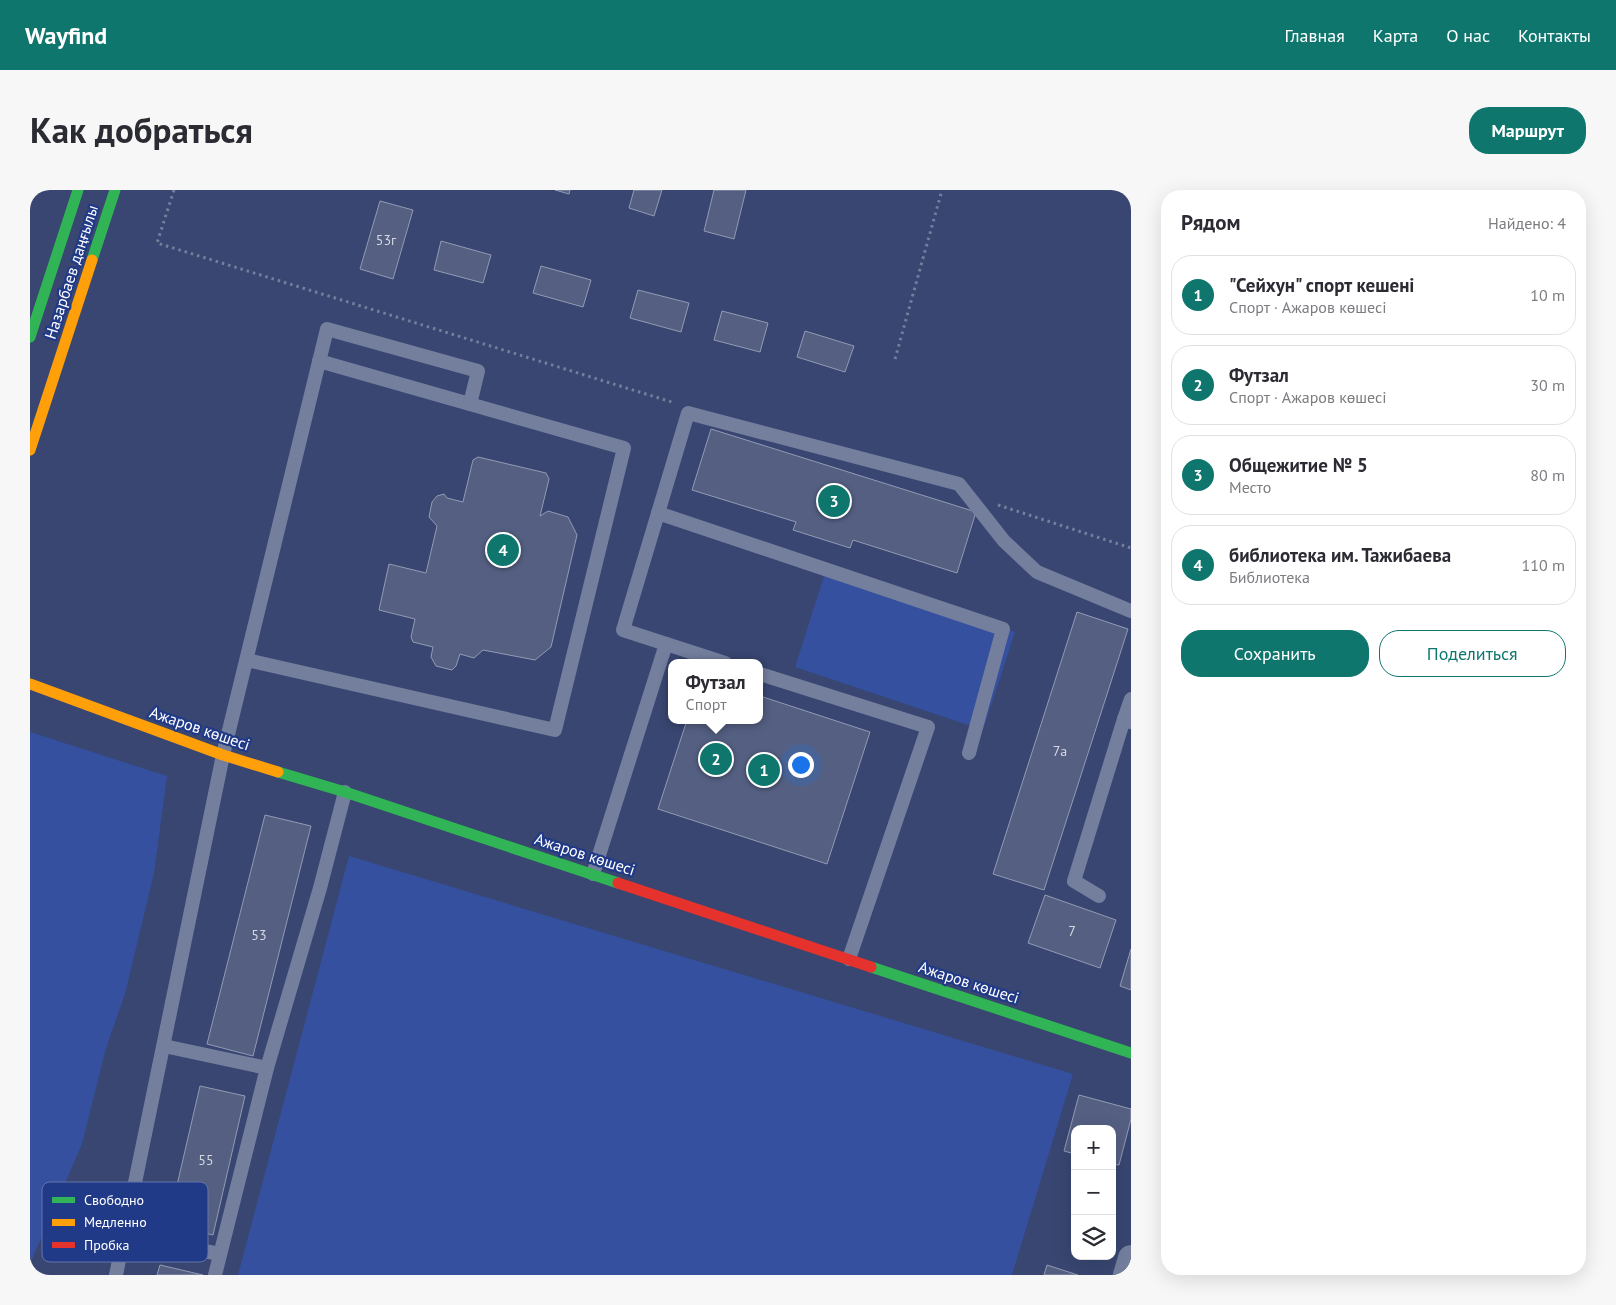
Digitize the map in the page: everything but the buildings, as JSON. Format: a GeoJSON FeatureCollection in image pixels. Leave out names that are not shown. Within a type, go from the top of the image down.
{"type":"FeatureCollection","features":[{"type":"Feature","properties":{"kind":"street","name":"Назарбаев даңғылы"},"geometry":{"type":"LineString","coordinates":[[30,337],[78,190]]}},
{"type":"Feature","properties":{"kind":"street","name":"Назарбаев даңғылы"},"geometry":{"type":"LineString","coordinates":[[30,450],[115,190]]}},
{"type":"Feature","properties":{"kind":"street","name":"Ажаров көшесі"},"geometry":{"type":"LineString","coordinates":[[30,684],[223,755],[345,792],[1131,1053]]}},
{"type":"Feature","properties":{"kind":"street"},"geometry":{"type":"LineString","coordinates":[[1126,1275],[1131,1258]]}},
{"type":"Feature","properties":{"kind":"lane"},"geometry":{"type":"LineString","coordinates":[[135,1182],[223,755],[327,329],[478,371],[470,404]]}},
{"type":"Feature","properties":{"kind":"lane"},"geometry":{"type":"LineString","coordinates":[[247,660],[555,730],[624,448],[319,361]]}},
{"type":"Feature","properties":{"kind":"lane"},"geometry":{"type":"LineString","coordinates":[[713,659],[623,630],[688,413],[959,484],[1004,541],[1037,572],[1131,611]]}},
{"type":"Feature","properties":{"kind":"lane"},"geometry":{"type":"LineString","coordinates":[[658,513],[1003,629],[969,753]]}},
{"type":"Feature","properties":{"kind":"lane"},"geometry":{"type":"LineString","coordinates":[[593,874],[666,644]]}},
{"type":"Feature","properties":{"kind":"lane"},"geometry":{"type":"LineString","coordinates":[[763,675],[928,727],[849,959]]}},
{"type":"Feature","properties":{"kind":"lane"},"geometry":{"type":"LineString","coordinates":[[1099,896],[1074,881],[1127,720],[1131,698]]}},
{"type":"Feature","properties":{"kind":"lane"},"geometry":{"type":"LineString","coordinates":[[215,1275],[267,1068],[320,888],[345,792]]}},
{"type":"Feature","properties":{"kind":"lane"},"geometry":{"type":"LineString","coordinates":[[164,1046],[267,1068]]}},
{"type":"Feature","properties":{"kind":"lane"},"geometry":{"type":"LineString","coordinates":[[208,1252],[220,1254]]}},
{"type":"Feature","properties":{"kind":"lane"},"geometry":{"type":"LineString","coordinates":[[116,1275],[119,1262]]}},
{"type":"Feature","properties":{"kind":"path"},"geometry":{"type":"LineString","coordinates":[[174,190],[157,243],[676,404]]}},
{"type":"Feature","properties":{"kind":"path"},"geometry":{"type":"LineString","coordinates":[[895,359],[942,190]]}},
{"type":"Feature","properties":{"kind":"path"},"geometry":{"type":"LineString","coordinates":[[998,505],[1131,548]]}},
{"type":"Feature","properties":{"kind":"shaded area"},"geometry":{"type":"Polygon","coordinates":[[[826,570],[1015,632],[983,730],[795,667],[826,570]]]}},
{"type":"Feature","properties":{"kind":"shaded area"},"geometry":{"type":"Polygon","coordinates":[[[30,732],[167,776],[154,873],[125,994],[106,1048],[82,1144],[66,1182],[42,1182],[42,1236],[30,1264],[30,732]]]}},
{"type":"Feature","properties":{"kind":"shaded area"},"geometry":{"type":"Polygon","coordinates":[[[349,856],[1073,1074],[1012,1275],[238,1275],[349,856]]]}},
{"type":"Feature","properties":{"kind":"traffic: fast"},"geometry":{"type":"LineString","coordinates":[[30,337],[78,190]]}},
{"type":"Feature","properties":{"kind":"traffic: fast"},"geometry":{"type":"LineString","coordinates":[[92,260],[115,190]]}},
{"type":"Feature","properties":{"kind":"traffic: fast"},"geometry":{"type":"LineString","coordinates":[[278,772],[345,792],[618,883]]}},
{"type":"Feature","properties":{"kind":"traffic: fast"},"geometry":{"type":"LineString","coordinates":[[871,967],[1131,1053]]}},
{"type":"Feature","properties":{"kind":"traffic: slow"},"geometry":{"type":"LineString","coordinates":[[30,450],[92,260]]}},
{"type":"Feature","properties":{"kind":"traffic: slow"},"geometry":{"type":"LineString","coordinates":[[30,684],[223,755],[278,772]]}},
{"type":"Feature","properties":{"kind":"traffic: jam"},"geometry":{"type":"LineString","coordinates":[[618,883],[871,967]]}},
{"type":"Feature","properties":{"kind":"place","name":"Общежитие № 5"},"geometry":{"type":"Point","coordinates":[834,501]}},
{"type":"Feature","properties":{"kind":"place","name":"библиотека им. Тажибаева"},"geometry":{"type":"Point","coordinates":[503,550]}},
{"type":"Feature","properties":{"kind":"place","name":"Футзал"},"geometry":{"type":"Point","coordinates":[716,759]}},
{"type":"Feature","properties":{"kind":"place","name":"\"Сейхун\" спорт кешені"},"geometry":{"type":"Point","coordinates":[764,770]}}]}
